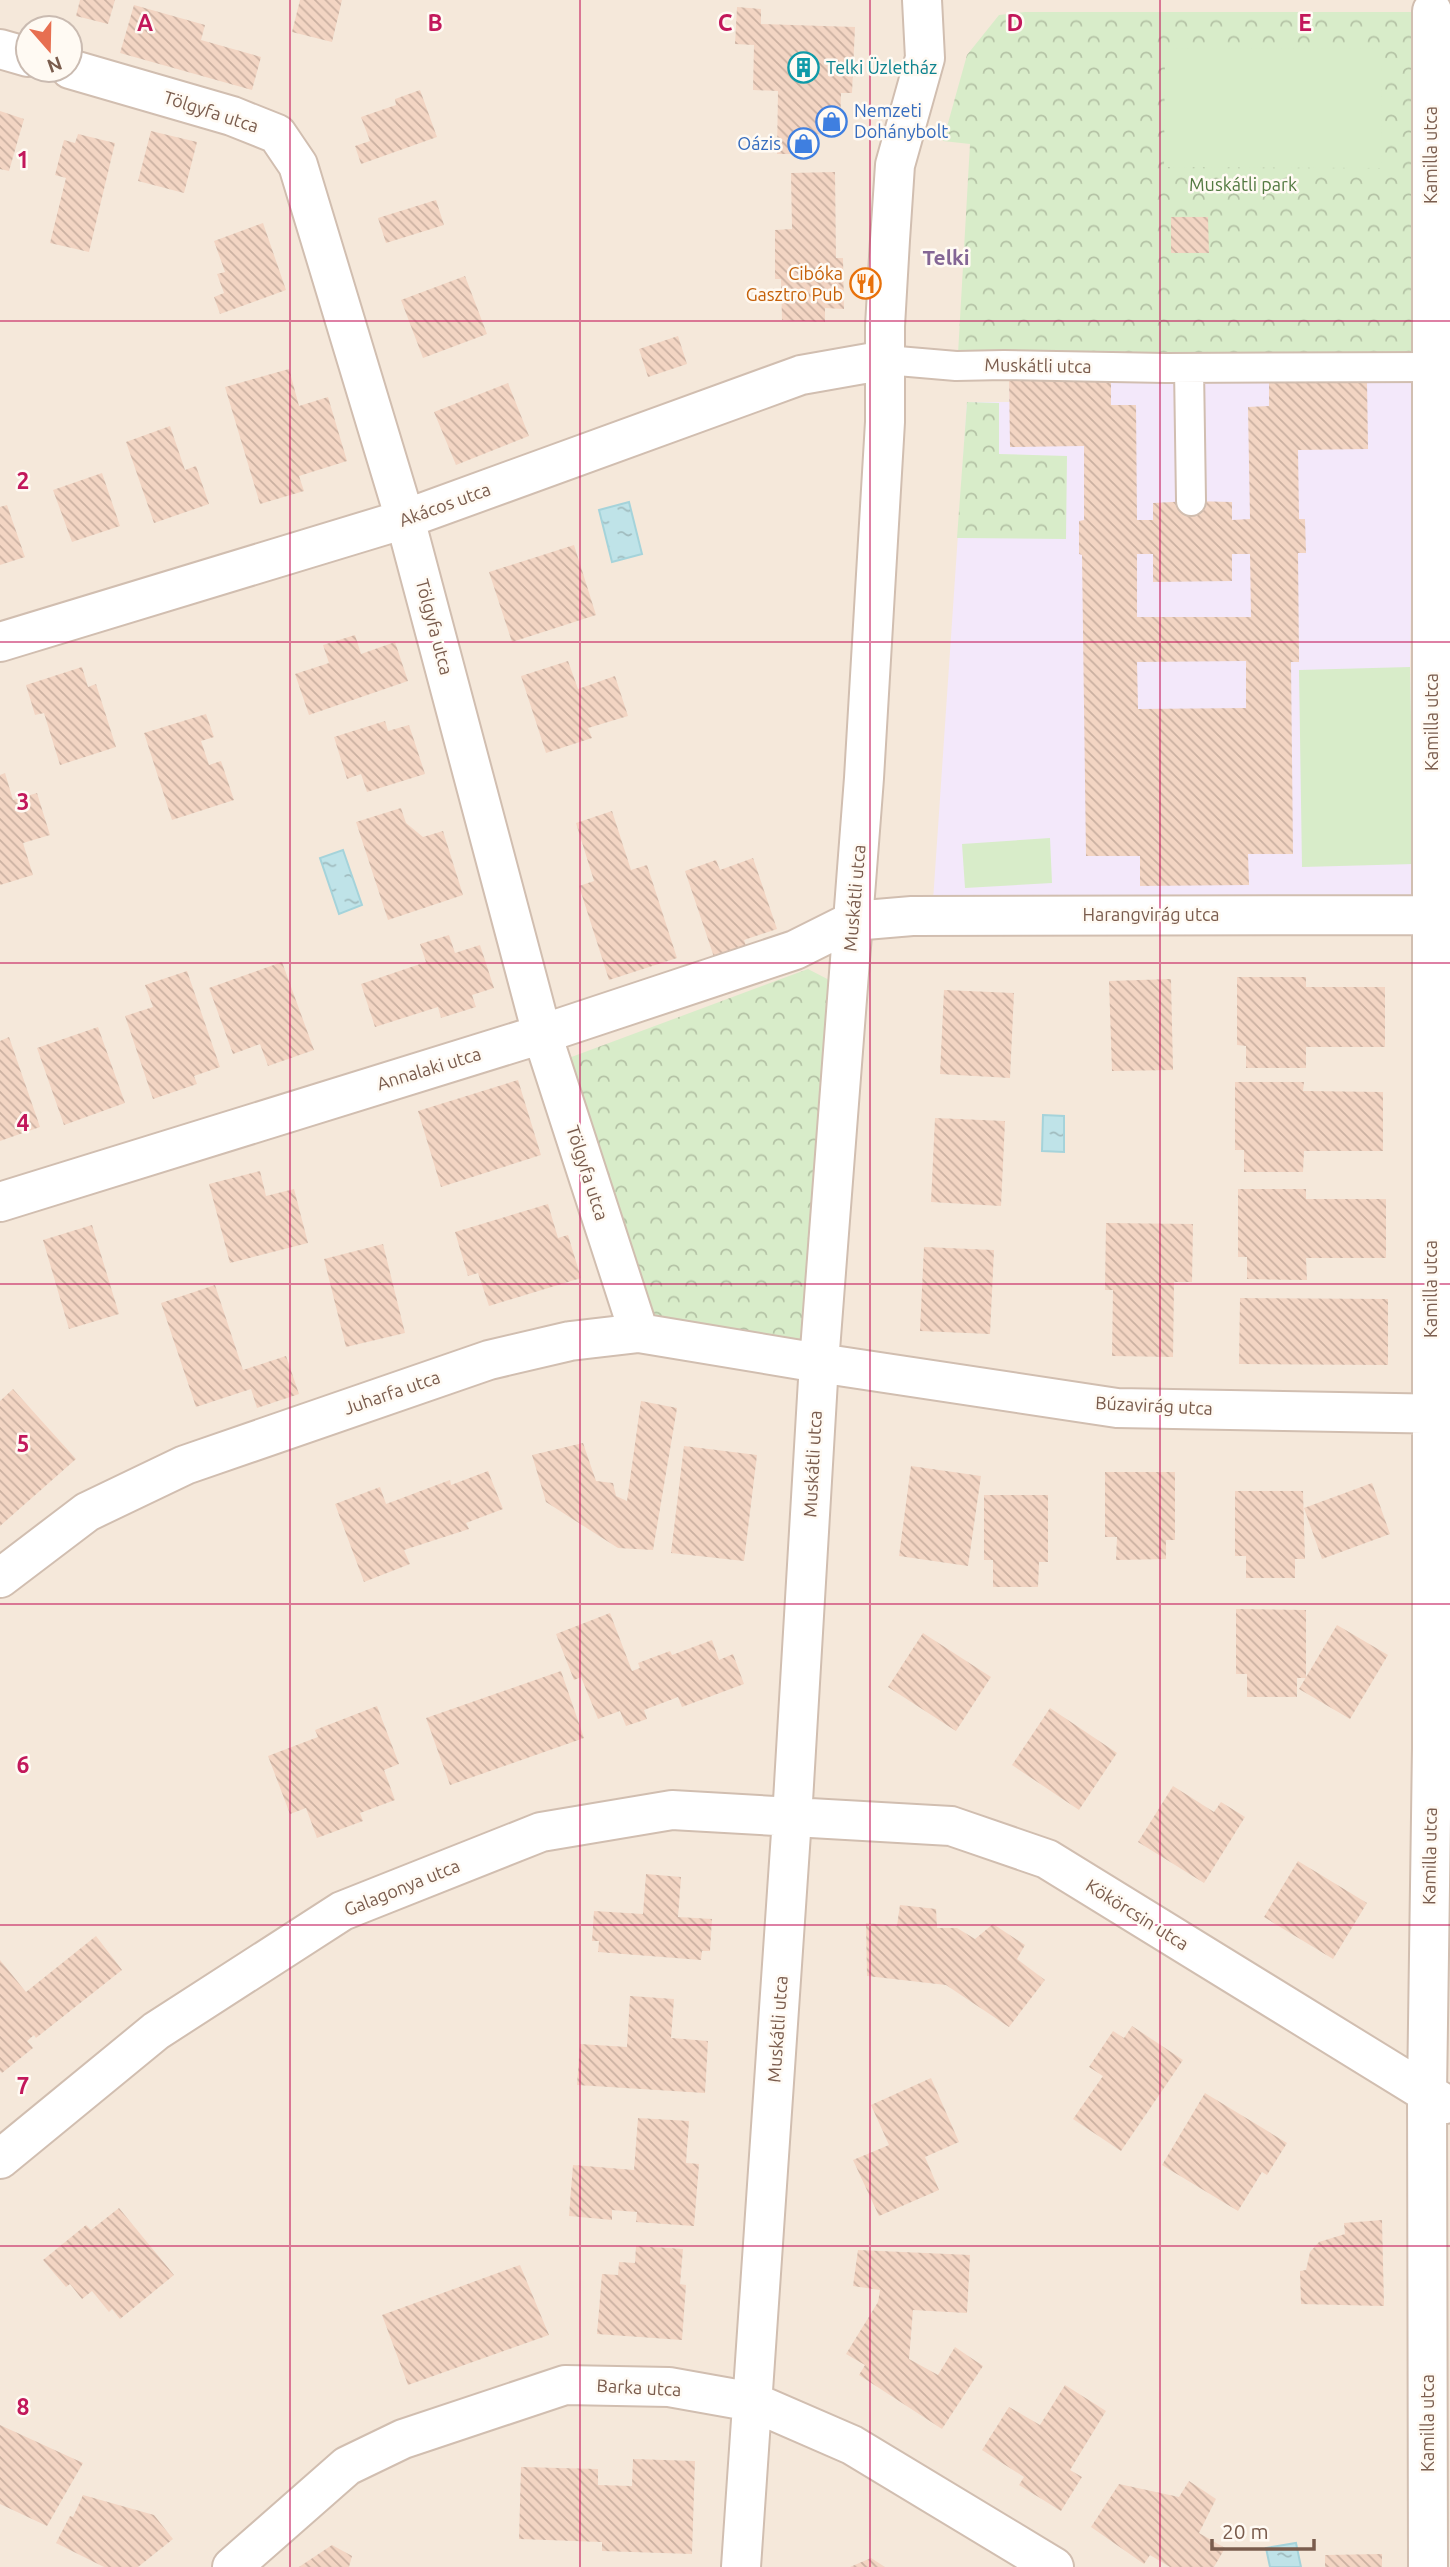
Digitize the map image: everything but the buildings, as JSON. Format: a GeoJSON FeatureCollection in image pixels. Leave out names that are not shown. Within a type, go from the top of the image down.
{"type":"FeatureCollection","features":[{"type":"Feature","properties":{"kind":"street","name":"Muskátli utca"},"geometry":{"type":"LineString","coordinates":[[741,2567],[792,1818],[819,1363],[880,534],[885,326],[895,165],[925,58],[922,0]]}},
{"type":"Feature","properties":{"kind":"street","name":"Kamilla utca"},"geometry":{"type":"LineString","coordinates":[[1428,2567],[1439,2100],[1441,1750],[1440,914],[1433,367],[1440,246],[1432,10]]}},
{"type":"Feature","properties":{"kind":"street","name":"Tölgyfa utca"},"geometry":{"type":"LineString","coordinates":[[84,73],[232,116],[277,134],[298,165],[405,519],[542,1034],[639,1333]]}},
{"type":"Feature","properties":{"kind":"street","name":"Muskátli utca"},"geometry":{"type":"LineString","coordinates":[[886,360],[956,366],[1433,367]]}},
{"type":"Feature","properties":{"kind":"street","name":"Akácos utca"},"geometry":{"type":"LineString","coordinates":[[0,642],[405,519],[801,375],[886,360]]}},
{"type":"Feature","properties":{"kind":"street"},"geometry":{"type":"LineString","coordinates":[[1189,368],[1191,501]]}},
{"type":"Feature","properties":{"kind":"street","name":"Harangvirág utca"},"geometry":{"type":"LineString","coordinates":[[853,921],[912,916],[1440,914]]}},
{"type":"Feature","properties":{"kind":"street","name":"Annalaki utca"},"geometry":{"type":"LineString","coordinates":[[0,1202],[542,1034],[795,950],[853,921]]}},
{"type":"Feature","properties":{"kind":"street","name":"Juharfa utca"},"geometry":{"type":"LineString","coordinates":[[0,1578],[87,1512],[185,1465],[489,1360],[570,1341],[639,1333],[819,1363]]}},
{"type":"Feature","properties":{"kind":"street","name":"Búzavirág utca"},"geometry":{"type":"LineString","coordinates":[[819,1363],[1117,1408],[1441,1414]]}},
{"type":"Feature","properties":{"kind":"street","name":"Galagonya utca"},"geometry":{"type":"LineString","coordinates":[[0,2159],[156,2031],[342,1911],[541,1832],[672,1811],[792,1818]]}},
{"type":"Feature","properties":{"kind":"street","name":"Kökörcsin utca"},"geometry":{"type":"LineString","coordinates":[[792,1818],[951,1826],[1047,1859],[1439,2100]]}},
{"type":"Feature","properties":{"kind":"street","name":"Barka utca"},"geometry":{"type":"LineString","coordinates":[[232,2567],[347,2466],[403,2439],[565,2385],[669,2388],[752,2402],[852,2445],[1054,2567]]}},
{"type":"Feature","properties":{"kind":"shaded area"},"geometry":{"type":"Polygon","coordinates":[[[0,0],[1450,0],[1450,2567],[0,2567],[0,0]]]}},
{"type":"Feature","properties":{"kind":"shaded area"},"geometry":{"type":"Polygon","coordinates":[[[1415,379],[1410,667],[1415,895],[933,901],[967,402],[1009,402],[1009,381],[1415,379]]]}},
{"type":"Feature","properties":{"kind":"green space","name":"Muskátli park"},"geometry":{"type":"Polygon","coordinates":[[[1025,12],[1414,12],[1416,356],[958,354],[970,144],[943,141],[967,55],[999,15],[1025,12]]]}},
{"type":"Feature","properties":{"kind":"green space"},"geometry":{"type":"Polygon","coordinates":[[[1165,48],[1382,49],[1381,168],[1164,167],[1165,48]]]}},
{"type":"Feature","properties":{"kind":"green space"},"geometry":{"type":"Polygon","coordinates":[[[967,402],[999,403],[999,454],[1067,456],[1066,539],[957,538],[967,402]]]}},
{"type":"Feature","properties":{"kind":"green space"},"geometry":{"type":"Polygon","coordinates":[[[1410,667],[1414,864],[1302,867],[1299,670],[1410,667]]]}},
{"type":"Feature","properties":{"kind":"green space"},"geometry":{"type":"Polygon","coordinates":[[[1050,838],[1052,883],[965,888],[962,844],[1050,838]]]}},
{"type":"Feature","properties":{"kind":"green space"},"geometry":{"type":"Polygon","coordinates":[[[808,969],[837,984],[806,1344],[651,1317],[566,1059],[808,969]]]}},
{"type":"Feature","properties":{"kind":"water"},"geometry":{"type":"Polygon","coordinates":[[[629,502],[642,554],[612,562],[599,510],[629,502]]]}},
{"type":"Feature","properties":{"kind":"water"},"geometry":{"type":"Polygon","coordinates":[[[343,850],[362,905],[339,914],[320,858],[343,850]]]}},
{"type":"Feature","properties":{"kind":"water"},"geometry":{"type":"Polygon","coordinates":[[[1043,1115],[1064,1116],[1064,1152],[1042,1151],[1043,1115]]]}},
{"type":"Feature","properties":{"kind":"water"},"geometry":{"type":"Polygon","coordinates":[[[1296,2543],[1301,2567],[1270,2567],[1266,2548],[1296,2543]]]}},
{"type":"Feature","properties":{"kind":"place","name":"Telki Üzletház"},"geometry":{"type":"Point","coordinates":[803,68]}},
{"type":"Feature","properties":{"kind":"place","name":"Nemzeti Dohánybolt"},"geometry":{"type":"Point","coordinates":[831,121]}},
{"type":"Feature","properties":{"kind":"place","name":"Oázis"},"geometry":{"type":"Point","coordinates":[804,144]}},
{"type":"Feature","properties":{"kind":"place","name":"Cibóka Gasztro Pub"},"geometry":{"type":"Point","coordinates":[866,284]}},
{"type":"Feature","properties":{"kind":"district","name":"Telki"},"geometry":{"type":"Point","coordinates":[946,258]}}]}
